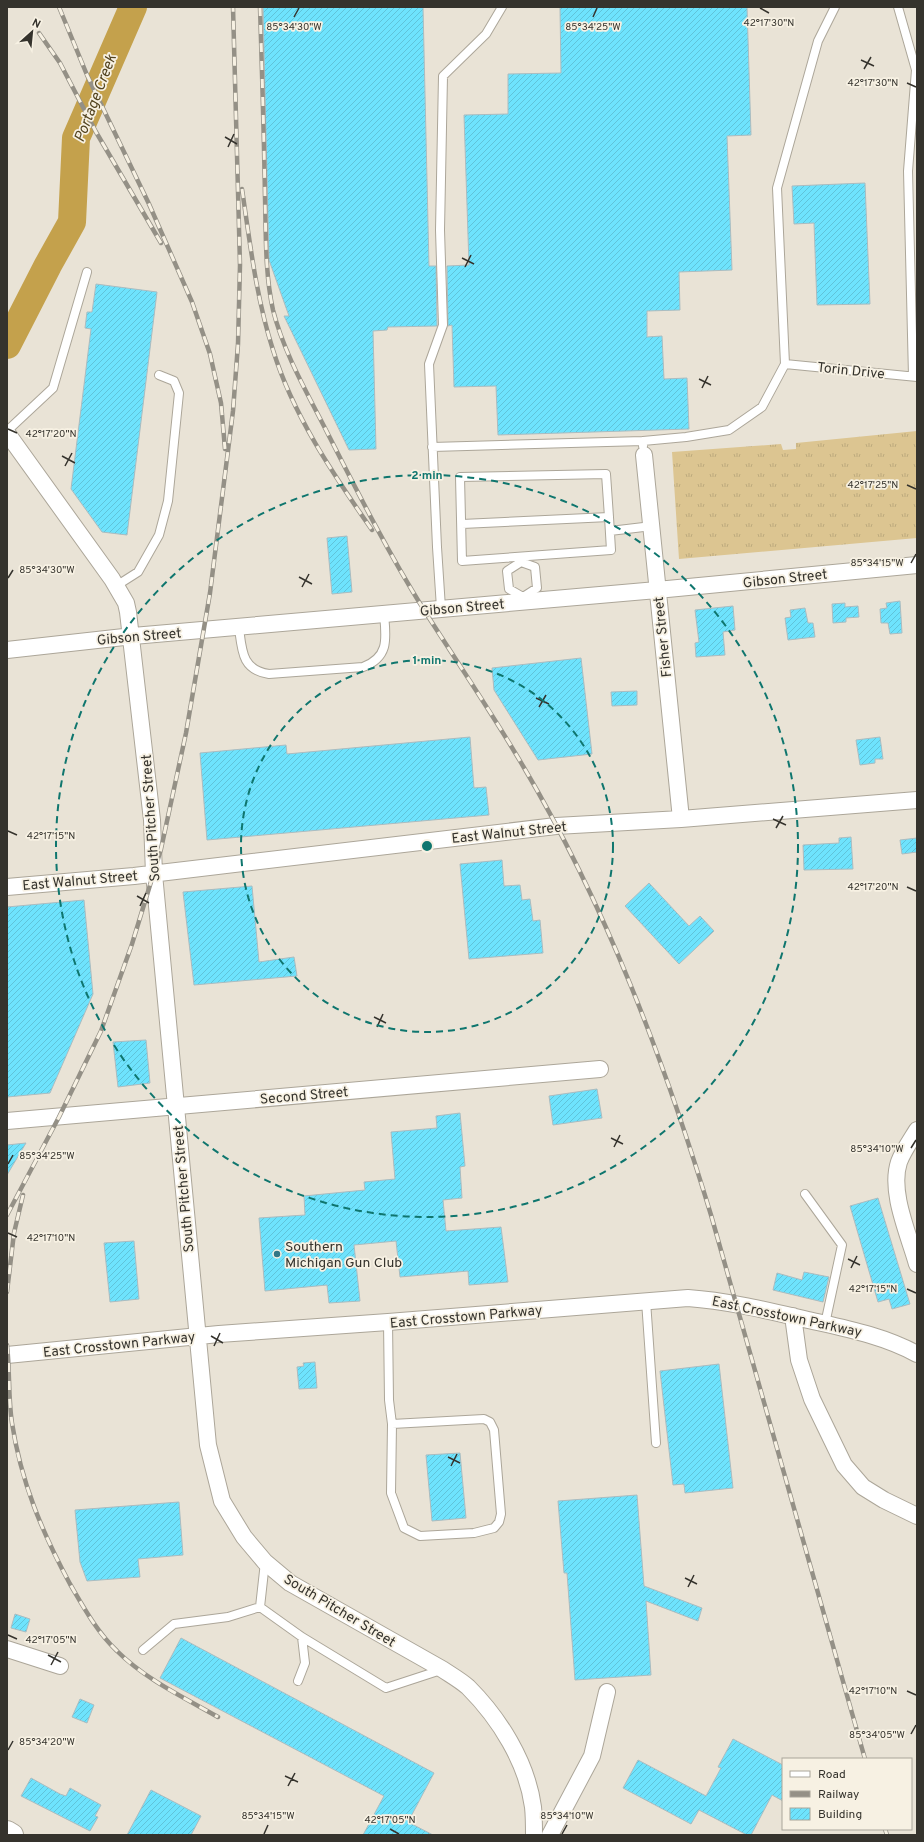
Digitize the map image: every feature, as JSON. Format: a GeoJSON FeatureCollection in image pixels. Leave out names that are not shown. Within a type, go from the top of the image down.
{"type":"FeatureCollection","features":[{"type":"Feature","properties":{"kind":"street","name":"South Pitcher Street"},"geometry":{"type":"LineString","coordinates":[[7,432],[116,586],[126,603],[132,636],[152,820],[154,874],[208,1448],[222,1501],[244,1537],[265,1562],[290,1583],[442,1669],[466,1686],[485,1706],[508,1738],[518,1757],[533,1807],[534,1835]]}},
{"type":"Feature","properties":{"kind":"street","name":"Fisher Street"},"geometry":{"type":"LineString","coordinates":[[643,448],[681,819]]}},
{"type":"Feature","properties":{"kind":"street","name":"Gibson Street"},"geometry":{"type":"LineString","coordinates":[[7,650],[132,636],[239,628],[523,599],[657,590],[917,565]]}},
{"type":"Feature","properties":{"kind":"street","name":"East Walnut Street"},"geometry":{"type":"LineString","coordinates":[[7,887],[154,874],[550,826],[681,819],[917,800]]}},
{"type":"Feature","properties":{"kind":"street","name":"Second Street"},"geometry":{"type":"LineString","coordinates":[[7,1121],[600,1069]]}},
{"type":"Feature","properties":{"kind":"street"},"geometry":{"type":"LineString","coordinates":[[917,1130],[899,1162],[895,1181],[897,1196],[917,1264]]}},
{"type":"Feature","properties":{"kind":"street","name":"East Crosstown Parkway"},"geometry":{"type":"LineString","coordinates":[[7,1355],[197,1336],[688,1298],[736,1303],[876,1335],[899,1344],[917,1354]]}},
{"type":"Feature","properties":{"kind":"street"},"geometry":{"type":"LineString","coordinates":[[793,1316],[799,1360],[812,1400],[844,1465],[863,1487],[884,1500],[917,1516]]}},
{"type":"Feature","properties":{"kind":"street"},"geometry":{"type":"LineString","coordinates":[[7,1649],[60,1666]]}},
{"type":"Feature","properties":{"kind":"street"},"geometry":{"type":"LineString","coordinates":[[550,1835],[592,1756],[607,1692]]}},
{"type":"Feature","properties":{"kind":"street"},"geometry":{"type":"LineString","coordinates":[[7,1832],[12,1835]]}},
{"type":"Feature","properties":{"kind":"lane"},"geometry":{"type":"LineString","coordinates":[[441,608],[429,364],[443,325],[440,230],[443,76],[486,34],[502,7]]}},
{"type":"Feature","properties":{"kind":"lane"},"geometry":{"type":"LineString","coordinates":[[432,447],[643,448],[686,437],[729,430],[762,407],[785,364],[777,188],[818,41],[835,7]]}},
{"type":"Feature","properties":{"kind":"lane"},"geometry":{"type":"LineString","coordinates":[[898,7],[916,70],[908,171],[915,376]]}},
{"type":"Feature","properties":{"kind":"lane"},"geometry":{"type":"LineString","coordinates":[[7,432],[53,388],[87,272]]}},
{"type":"Feature","properties":{"kind":"lane","name":"Torin Drive"},"geometry":{"type":"LineString","coordinates":[[785,364],[915,376]]}},
{"type":"Feature","properties":{"kind":"lane"},"geometry":{"type":"LineString","coordinates":[[116,586],[138,572],[146,561],[159,536],[168,501],[179,393],[174,381],[159,375]]}},
{"type":"Feature","properties":{"kind":"lane"},"geometry":{"type":"LineString","coordinates":[[606,474],[611,550],[520,559],[462,561],[462,524],[460,477],[606,474]]}},
{"type":"Feature","properties":{"kind":"lane"},"geometry":{"type":"LineString","coordinates":[[462,524],[609,517]]}},
{"type":"Feature","properties":{"kind":"lane"},"geometry":{"type":"LineString","coordinates":[[610,531],[652,526]]}},
{"type":"Feature","properties":{"kind":"lane"},"geometry":{"type":"LineString","coordinates":[[520,559],[535,567],[537,588],[523,599],[509,589],[507,571],[520,559]]}},
{"type":"Feature","properties":{"kind":"lane"},"geometry":{"type":"LineString","coordinates":[[239,628],[242,653],[248,665],[259,672],[269,674],[363,666],[373,663],[381,656],[386,641],[384,614]]}},
{"type":"Feature","properties":{"kind":"lane"},"geometry":{"type":"LineString","coordinates":[[805,1194],[842,1245],[824,1324]]}},
{"type":"Feature","properties":{"kind":"lane"},"geometry":{"type":"LineString","coordinates":[[646,1301],[656,1443]]}},
{"type":"Feature","properties":{"kind":"lane"},"geometry":{"type":"LineString","coordinates":[[388,1322],[389,1400],[392,1424],[391,1493],[404,1528],[420,1536],[474,1534],[494,1528],[499,1522],[501,1514],[494,1430],[490,1422],[484,1419],[471,1419],[392,1424]]}},
{"type":"Feature","properties":{"kind":"lane"},"geometry":{"type":"LineString","coordinates":[[260,1607],[265,1562]]}},
{"type":"Feature","properties":{"kind":"lane"},"geometry":{"type":"LineString","coordinates":[[260,1607],[302,1637],[386,1688],[442,1669]]}},
{"type":"Feature","properties":{"kind":"lane"},"geometry":{"type":"LineString","coordinates":[[143,1650],[174,1624],[228,1617],[260,1607]]}},
{"type":"Feature","properties":{"kind":"lane"},"geometry":{"type":"LineString","coordinates":[[298,1681],[305,1663],[302,1637]]}},
{"type":"Feature","properties":{"kind":"green space"},"geometry":{"type":"Polygon","coordinates":[[[917,431],[917,538],[679,559],[672,452],[781,444],[783,450],[796,449],[796,443],[917,431]]]}},
{"type":"Feature","properties":{"kind":"building"},"geometry":{"type":"Polygon","coordinates":[[[263,7],[423,7],[429,266],[436,266],[437,326],[388,327],[387,330],[373,331],[376,449],[349,450],[284,316],[289,316],[269,260],[263,7]]]}},
{"type":"Feature","properties":{"kind":"building"},"geometry":{"type":"Polygon","coordinates":[[[560,7],[747,7],[751,135],[727,136],[732,270],[679,272],[680,310],[647,311],[647,337],[662,336],[664,379],[687,378],[689,429],[498,435],[496,386],[454,387],[452,325],[448,326],[447,266],[469,265],[464,115],[508,114],[508,74],[561,73],[560,7]]]}},
{"type":"Feature","properties":{"kind":"building"},"geometry":{"type":"Polygon","coordinates":[[[865,183],[870,304],[817,305],[814,223],[794,224],[792,186],[865,183]]]}},
{"type":"Feature","properties":{"kind":"building"},"geometry":{"type":"Polygon","coordinates":[[[96,284],[157,292],[127,535],[102,532],[71,489],[91,329],[85,328],[87,312],[92,312],[96,284]]]}},
{"type":"Feature","properties":{"kind":"building"},"geometry":{"type":"Polygon","coordinates":[[[347,536],[352,592],[332,594],[327,538],[347,536]]]}},
{"type":"Feature","properties":{"kind":"building"},"geometry":{"type":"Polygon","coordinates":[[[900,601],[902,633],[890,634],[888,623],[881,623],[880,609],[887,608],[886,603],[900,601]]]}},
{"type":"Feature","properties":{"kind":"building"},"geometry":{"type":"Polygon","coordinates":[[[845,603],[845,607],[858,606],[859,617],[846,618],[846,622],[833,623],[832,604],[845,603]]]}},
{"type":"Feature","properties":{"kind":"building"},"geometry":{"type":"Polygon","coordinates":[[[733,606],[735,630],[723,632],[725,655],[696,657],[695,643],[699,642],[695,610],[733,606]]]}},
{"type":"Feature","properties":{"kind":"building"},"geometry":{"type":"Polygon","coordinates":[[[805,608],[808,623],[813,623],[815,637],[788,640],[785,618],[791,617],[790,610],[805,608]]]}},
{"type":"Feature","properties":{"kind":"building"},"geometry":{"type":"Polygon","coordinates":[[[581,658],[592,754],[538,760],[494,690],[492,668],[581,658]]]}},
{"type":"Feature","properties":{"kind":"building"},"geometry":{"type":"Polygon","coordinates":[[[637,691],[637,705],[612,706],[611,692],[637,691]]]}},
{"type":"Feature","properties":{"kind":"building"},"geometry":{"type":"Polygon","coordinates":[[[470,737],[474,788],[486,787],[489,815],[207,840],[200,753],[286,745],[287,754],[470,737]]]}},
{"type":"Feature","properties":{"kind":"building"},"geometry":{"type":"Polygon","coordinates":[[[880,737],[883,759],[875,759],[875,763],[860,765],[856,740],[880,737]]]}},
{"type":"Feature","properties":{"kind":"building"},"geometry":{"type":"Polygon","coordinates":[[[851,837],[853,869],[804,870],[803,845],[839,843],[839,838],[851,837]]]}},
{"type":"Feature","properties":{"kind":"building"},"geometry":{"type":"Polygon","coordinates":[[[917,838],[917,852],[902,854],[900,840],[917,838]]]}},
{"type":"Feature","properties":{"kind":"building"},"geometry":{"type":"Polygon","coordinates":[[[502,860],[504,886],[520,885],[522,900],[530,899],[533,921],[540,920],[543,953],[469,959],[460,864],[502,860]]]}},
{"type":"Feature","properties":{"kind":"building"},"geometry":{"type":"Polygon","coordinates":[[[649,883],[689,926],[700,916],[714,931],[679,964],[625,906],[649,883]]]}},
{"type":"Feature","properties":{"kind":"building"},"geometry":{"type":"Polygon","coordinates":[[[252,886],[259,962],[294,957],[297,976],[194,985],[183,892],[252,886]]]}},
{"type":"Feature","properties":{"kind":"building"},"geometry":{"type":"Polygon","coordinates":[[[84,900],[93,994],[50,1093],[7,1097],[7,907],[84,900]]]}},
{"type":"Feature","properties":{"kind":"building"},"geometry":{"type":"Polygon","coordinates":[[[146,1040],[150,1083],[118,1087],[113,1042],[146,1040]]]}},
{"type":"Feature","properties":{"kind":"building"},"geometry":{"type":"Polygon","coordinates":[[[597,1089],[602,1118],[553,1125],[549,1096],[597,1089]]]}},
{"type":"Feature","properties":{"kind":"building"},"geometry":{"type":"Polygon","coordinates":[[[460,1113],[465,1166],[460,1167],[462,1198],[443,1200],[446,1231],[501,1227],[508,1282],[469,1285],[468,1271],[400,1277],[396,1241],[354,1245],[360,1301],[329,1303],[327,1285],[265,1291],[259,1218],[305,1215],[304,1196],[365,1190],[364,1182],[395,1179],[391,1132],[437,1128],[436,1116],[460,1113]]]}},
{"type":"Feature","properties":{"kind":"building"},"geometry":{"type":"Polygon","coordinates":[[[26,1143],[7,1175],[7,1145],[26,1143]]]}},
{"type":"Feature","properties":{"kind":"building"},"geometry":{"type":"Polygon","coordinates":[[[878,1198],[910,1304],[892,1309],[889,1299],[878,1302],[850,1206],[878,1198]]]}},
{"type":"Feature","properties":{"kind":"building"},"geometry":{"type":"Polygon","coordinates":[[[134,1241],[139,1299],[110,1302],[104,1243],[134,1241]]]}},
{"type":"Feature","properties":{"kind":"building"},"geometry":{"type":"Polygon","coordinates":[[[804,1272],[829,1277],[823,1302],[773,1290],[777,1273],[802,1280],[804,1272]]]}},
{"type":"Feature","properties":{"kind":"building"},"geometry":{"type":"Polygon","coordinates":[[[315,1362],[317,1388],[299,1389],[297,1367],[304,1366],[303,1363],[315,1362]]]}},
{"type":"Feature","properties":{"kind":"building"},"geometry":{"type":"Polygon","coordinates":[[[719,1364],[733,1488],[685,1493],[684,1484],[673,1485],[660,1371],[719,1364]]]}},
{"type":"Feature","properties":{"kind":"building"},"geometry":{"type":"Polygon","coordinates":[[[460,1453],[466,1518],[432,1521],[426,1455],[460,1453]]]}},
{"type":"Feature","properties":{"kind":"building"},"geometry":{"type":"Polygon","coordinates":[[[637,1495],[644,1586],[702,1608],[698,1621],[646,1601],[651,1675],[575,1680],[567,1573],[564,1573],[558,1501],[637,1495]]]}},
{"type":"Feature","properties":{"kind":"building"},"geometry":{"type":"Polygon","coordinates":[[[179,1502],[183,1555],[138,1559],[140,1577],[87,1581],[80,1562],[75,1510],[179,1502]]]}},
{"type":"Feature","properties":{"kind":"building"},"geometry":{"type":"Polygon","coordinates":[[[15,1614],[30,1619],[26,1632],[11,1628],[15,1614]]]}},
{"type":"Feature","properties":{"kind":"building"},"geometry":{"type":"Polygon","coordinates":[[[181,1638],[434,1773],[408,1822],[433,1835],[363,1835],[384,1796],[160,1678],[181,1638]]]}},
{"type":"Feature","properties":{"kind":"building"},"geometry":{"type":"Polygon","coordinates":[[[80,1699],[94,1705],[87,1723],[72,1717],[80,1699]]]}},
{"type":"Feature","properties":{"kind":"building"},"geometry":{"type":"Polygon","coordinates":[[[733,1739],[782,1764],[782,1800],[772,1795],[751,1835],[747,1835],[699,1810],[691,1824],[623,1788],[638,1760],[706,1796],[721,1768],[718,1767],[733,1739]]]}},
{"type":"Feature","properties":{"kind":"building"},"geometry":{"type":"Polygon","coordinates":[[[31,1778],[66,1796],[70,1788],[101,1805],[95,1816],[98,1817],[90,1831],[21,1796],[31,1778]]]}},
{"type":"Feature","properties":{"kind":"building"},"geometry":{"type":"Polygon","coordinates":[[[151,1790],[201,1816],[191,1835],[127,1835],[151,1790]]]}},
{"type":"Feature","properties":{"kind":"waterway","name":"Portage Creek"},"geometry":{"type":"LineString","coordinates":[[7,345],[72,222],[76,138],[133,7]]}},
{"type":"Feature","properties":{"kind":"railway"},"geometry":{"type":"LineString","coordinates":[[59,7],[87,75],[149,204],[192,302],[210,354],[221,403],[225,449]]}},
{"type":"Feature","properties":{"kind":"railway"},"geometry":{"type":"LineString","coordinates":[[7,1215],[59,1117],[101,1031],[132,944],[161,849],[186,733],[210,593],[233,411],[238,344],[240,265],[233,7]]}},
{"type":"Feature","properties":{"kind":"railway"},"geometry":{"type":"LineString","coordinates":[[260,7],[266,254],[270,296],[278,326],[290,359],[386,546],[424,610],[511,746],[553,819],[581,873],[607,929],[630,985],[653,1042],[693,1157],[711,1215],[865,1758]]}},
{"type":"Feature","properties":{"kind":"railway"},"geometry":{"type":"LineString","coordinates":[[39,33],[60,63],[96,132],[161,243]]}},
{"type":"Feature","properties":{"kind":"railway"},"geometry":{"type":"LineString","coordinates":[[242,189],[262,310],[281,374],[291,398],[315,443],[372,530]]}},
{"type":"Feature","properties":{"kind":"railway"},"geometry":{"type":"LineString","coordinates":[[7,1292],[14,1233],[23,1195]]}},
{"type":"Feature","properties":{"kind":"railway"},"geometry":{"type":"LineString","coordinates":[[7,1345],[12,1423],[21,1466],[42,1526],[70,1584],[97,1628],[110,1644],[128,1661],[152,1679],[218,1717]]}},
{"type":"Feature","properties":{"kind":"railway"},"geometry":{"type":"LineString","coordinates":[[885,1830],[887,1835]]}},
{"type":"Feature","properties":{"kind":"place","name":"Southern Michigan Gun Club"},"geometry":{"type":"Point","coordinates":[277,1254]}}]}
